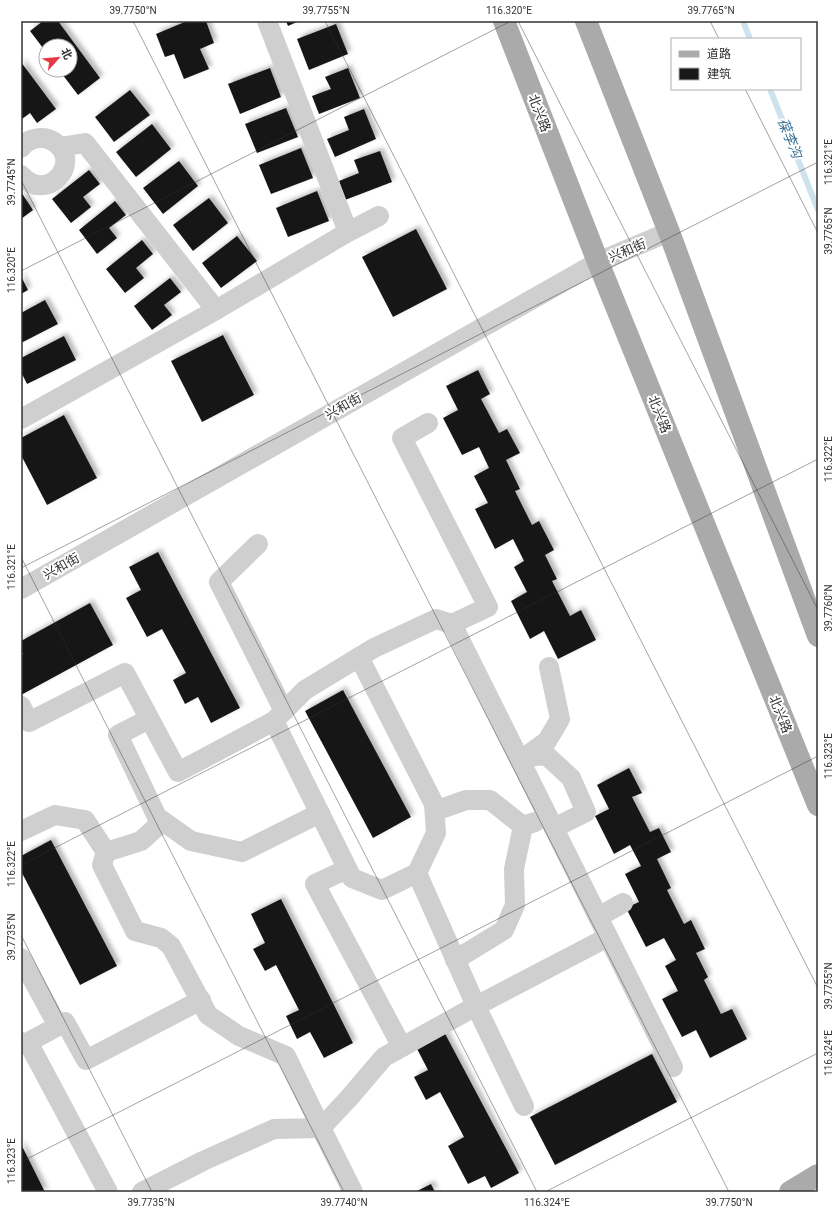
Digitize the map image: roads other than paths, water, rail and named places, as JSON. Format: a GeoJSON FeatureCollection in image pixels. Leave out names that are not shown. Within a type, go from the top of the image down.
{"type":"FeatureCollection","features":[{"type":"Feature","properties":{"kind":"main road","name":"北兴路"},"geometry":{"type":"LineString","coordinates":[[504,21],[598,262],[818,805]]}},
{"type":"Feature","properties":{"kind":"main road"},"geometry":{"type":"LineString","coordinates":[[586,21],[669,232],[818,636]]}},
{"type":"Feature","properties":{"kind":"main road"},"geometry":{"type":"LineString","coordinates":[[803,1184],[818,1166]]}},
{"type":"Feature","properties":{"kind":"street"},"geometry":{"type":"LineString","coordinates":[[267,21],[348,232]]}},
{"type":"Feature","properties":{"kind":"street"},"geometry":{"type":"LineString","coordinates":[[21,148],[31,140],[46,138],[54,141],[60,147],[64,154],[65,161],[64,169],[60,176],[54,182],[47,185],[39,186],[32,184],[25,180],[21,175]]}},
{"type":"Feature","properties":{"kind":"street"},"geometry":{"type":"LineString","coordinates":[[60,147],[85,143],[216,310]]}},
{"type":"Feature","properties":{"kind":"street"},"geometry":{"type":"LineString","coordinates":[[22,418],[216,310],[348,232],[379,216]]}},
{"type":"Feature","properties":{"kind":"street","name":"兴和街"},"geometry":{"type":"LineString","coordinates":[[21,589],[598,262],[669,232]]}},
{"type":"Feature","properties":{"kind":"street"},"geometry":{"type":"LineString","coordinates":[[24,718],[125,673],[178,772],[279,716],[305,690],[374,648],[436,619],[452,624],[488,607],[402,438],[428,423]]}},
{"type":"Feature","properties":{"kind":"street"},"geometry":{"type":"LineString","coordinates":[[258,544],[220,582],[320,813],[347,869],[352,878],[382,890],[417,873],[436,833],[435,811],[434,804],[359,657]]}},
{"type":"Feature","properties":{"kind":"street"},"geometry":{"type":"LineString","coordinates":[[452,624],[673,1067]]}},
{"type":"Feature","properties":{"kind":"street"},"geometry":{"type":"LineString","coordinates":[[435,811],[466,800],[490,800],[523,826],[551,822],[586,812],[572,778],[546,755],[525,757],[547,741],[560,719],[549,667]]}},
{"type":"Feature","properties":{"kind":"street"},"geometry":{"type":"LineString","coordinates":[[149,719],[118,735],[157,817],[191,841],[242,852],[320,813]]}},
{"type":"Feature","properties":{"kind":"street"},"geometry":{"type":"LineString","coordinates":[[21,831],[56,815],[85,820],[106,852]]}},
{"type":"Feature","properties":{"kind":"street"},"geometry":{"type":"LineString","coordinates":[[106,852],[141,841],[162,821]]}},
{"type":"Feature","properties":{"kind":"street"},"geometry":{"type":"LineString","coordinates":[[455,960],[504,930],[515,905],[514,869],[523,826]]}},
{"type":"Feature","properties":{"kind":"street"},"geometry":{"type":"LineString","coordinates":[[106,852],[102,865],[135,931],[161,938],[171,946],[208,1015],[239,1036],[286,1056],[353,1192]]}},
{"type":"Feature","properties":{"kind":"street"},"geometry":{"type":"LineString","coordinates":[[347,869],[315,884],[402,1047]]}},
{"type":"Feature","properties":{"kind":"street"},"geometry":{"type":"LineString","coordinates":[[417,873],[476,1006],[524,1106]]}},
{"type":"Feature","properties":{"kind":"street"},"geometry":{"type":"LineString","coordinates":[[598,917],[623,903]]}},
{"type":"Feature","properties":{"kind":"street"},"geometry":{"type":"LineString","coordinates":[[142,1192],[203,1161],[274,1129],[321,1128],[384,1057],[476,1006],[608,937]]}},
{"type":"Feature","properties":{"kind":"street"},"geometry":{"type":"LineString","coordinates":[[21,958],[58,1026]]}},
{"type":"Feature","properties":{"kind":"street"},"geometry":{"type":"LineString","coordinates":[[23,1043],[65,1022],[86,1060],[200,1000]]}},
{"type":"Feature","properties":{"kind":"street"},"geometry":{"type":"LineString","coordinates":[[23,1043],[30,1046],[108,1192]]}},
{"type":"Feature","properties":{"kind":"waterway","name":"葆李沟"},"geometry":{"type":"LineString","coordinates":[[743,21],[750,38]]}},
{"type":"Feature","properties":{"kind":"waterway","name":"葆李沟"},"geometry":{"type":"LineString","coordinates":[[770,90],[818,210]]}}]}
